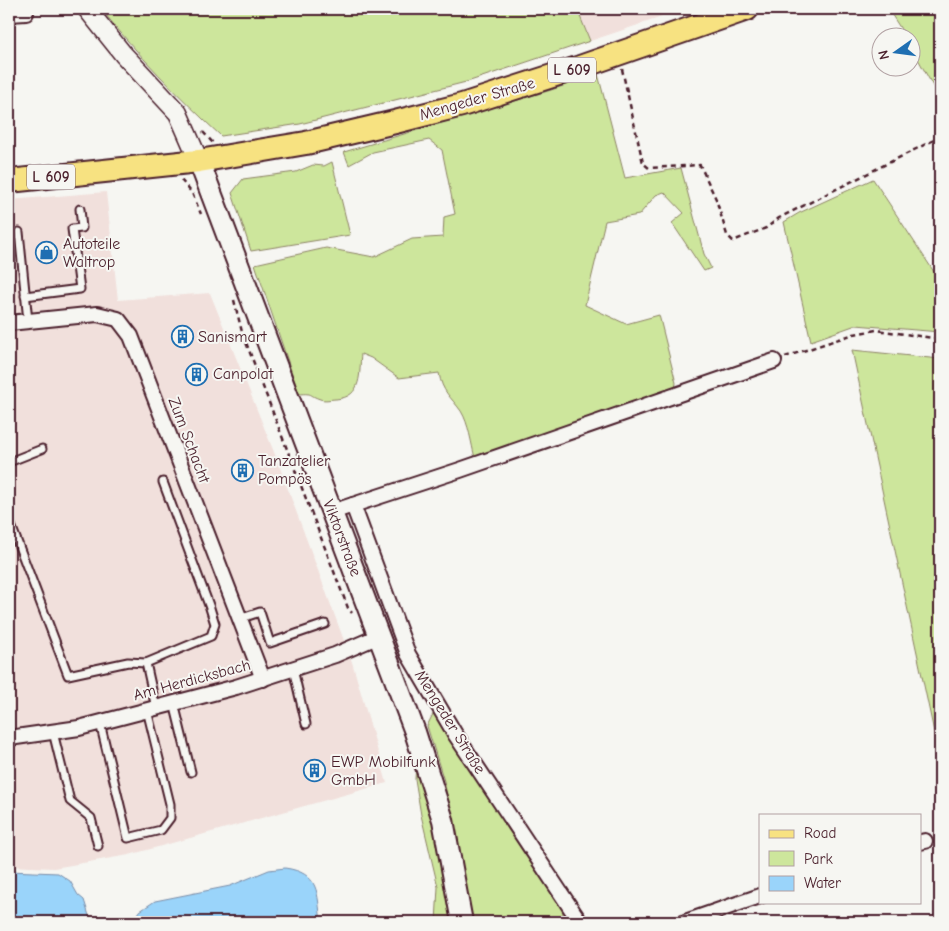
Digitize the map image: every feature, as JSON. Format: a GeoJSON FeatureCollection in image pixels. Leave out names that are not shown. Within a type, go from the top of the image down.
{"type":"FeatureCollection","features":[{"type":"Feature","properties":{"kind":"main road","name":"Mengeder Straße"},"geometry":{"type":"LineString","coordinates":[[199,161],[306,143],[462,105],[619,54],[747,9]]}},
{"type":"Feature","properties":{"kind":"main road","name":"L 609"},"geometry":{"type":"LineString","coordinates":[[9,181],[199,161]]}},
{"type":"Feature","properties":{"kind":"main road","name":"Viktorstraße"},"geometry":{"type":"LineString","coordinates":[[199,161],[415,732],[443,820],[462,922]]}},
{"type":"Feature","properties":{"kind":"street"},"geometry":{"type":"LineString","coordinates":[[87,9],[123,54],[178,113],[199,161]]}},
{"type":"Feature","properties":{"kind":"street"},"geometry":{"type":"LineString","coordinates":[[9,14],[26,13]]}},
{"type":"Feature","properties":{"kind":"street","name":"Zum Schacht"},"geometry":{"type":"LineString","coordinates":[[9,323],[97,314],[118,319],[131,336],[263,679]]}},
{"type":"Feature","properties":{"kind":"street"},"geometry":{"type":"LineString","coordinates":[[332,512],[469,467],[774,361]]}},
{"type":"Feature","properties":{"kind":"street","name":"Mengeder Straße"},"geometry":{"type":"LineString","coordinates":[[353,505],[408,654],[461,742],[580,922]]}},
{"type":"Feature","properties":{"kind":"street","name":"Am Herdicksbach"},"geometry":{"type":"LineString","coordinates":[[9,738],[100,723],[263,679],[335,655],[379,636]]}},
{"type":"Feature","properties":{"kind":"street"},"geometry":{"type":"LineString","coordinates":[[685,922],[759,896]]}},
{"type":"Feature","properties":{"kind":"lane"},"geometry":{"type":"LineString","coordinates":[[25,296],[80,289],[72,229],[82,228],[80,209]]}},
{"type":"Feature","properties":{"kind":"lane"},"geometry":{"type":"LineString","coordinates":[[18,232],[28,321]]}},
{"type":"Feature","properties":{"kind":"lane"},"geometry":{"type":"LineString","coordinates":[[9,462],[42,449]]}},
{"type":"Feature","properties":{"kind":"lane"},"geometry":{"type":"LineString","coordinates":[[9,520],[68,675],[128,662],[146,662],[211,636],[215,624],[163,482]]}},
{"type":"Feature","properties":{"kind":"lane"},"geometry":{"type":"LineString","coordinates":[[240,619],[260,612],[270,643],[325,624]]}},
{"type":"Feature","properties":{"kind":"lane"},"geometry":{"type":"LineString","coordinates":[[100,723],[128,838],[161,830],[170,818],[170,804],[152,709],[146,662]]}},
{"type":"Feature","properties":{"kind":"lane"},"geometry":{"type":"LineString","coordinates":[[293,669],[306,724]]}},
{"type":"Feature","properties":{"kind":"lane"},"geometry":{"type":"LineString","coordinates":[[174,703],[192,772]]}},
{"type":"Feature","properties":{"kind":"lane"},"geometry":{"type":"LineString","coordinates":[[54,732],[70,801],[91,818],[98,846]]}},
{"type":"Feature","properties":{"kind":"path"},"geometry":{"type":"LineString","coordinates":[[619,54],[643,163],[649,168],[700,165],[716,199],[727,235],[733,241],[766,228],[779,218],[940,137]]}},
{"type":"Feature","properties":{"kind":"path"},"geometry":{"type":"LineString","coordinates":[[188,136],[203,132],[212,142],[219,146]]}},
{"type":"Feature","properties":{"kind":"path"},"geometry":{"type":"LineString","coordinates":[[180,180],[192,194],[204,220]]}},
{"type":"Feature","properties":{"kind":"path"},"geometry":{"type":"LineString","coordinates":[[233,295],[242,332],[348,608],[353,614],[368,608]]}},
{"type":"Feature","properties":{"kind":"path"},"geometry":{"type":"LineString","coordinates":[[774,361],[854,334],[876,330],[940,339]]}},
{"type":"Feature","properties":{"kind":"shaded area"},"geometry":{"type":"Polygon","coordinates":[[[577,9],[659,9],[662,17],[590,41],[577,9]]]}},
{"type":"Feature","properties":{"kind":"shaded area"},"geometry":{"type":"Polygon","coordinates":[[[106,192],[118,300],[210,293],[276,457],[352,662],[387,783],[129,855],[54,868],[9,866],[9,200],[106,192]]]}},
{"type":"Feature","properties":{"kind":"green space"},"geometry":{"type":"Polygon","coordinates":[[[101,9],[577,9],[590,41],[470,81],[300,124],[221,136],[159,75],[101,9]]]}},
{"type":"Feature","properties":{"kind":"green space"},"geometry":{"type":"Polygon","coordinates":[[[888,9],[940,9],[940,99],[922,66],[922,28],[900,28],[888,9]]]}},
{"type":"Feature","properties":{"kind":"green space"},"geometry":{"type":"Polygon","coordinates":[[[598,74],[625,178],[681,168],[704,254],[711,268],[704,271],[672,223],[684,213],[664,192],[656,195],[639,215],[605,221],[585,305],[626,324],[659,315],[676,383],[675,389],[475,458],[464,416],[447,394],[440,380],[439,373],[399,378],[371,358],[361,354],[358,383],[351,394],[345,397],[326,400],[309,394],[299,394],[255,264],[326,248],[374,257],[412,239],[443,237],[444,217],[455,214],[442,150],[429,140],[373,152],[349,165],[344,152],[598,74]]]}},
{"type":"Feature","properties":{"kind":"green space"},"geometry":{"type":"Polygon","coordinates":[[[332,162],[350,235],[251,251],[232,193],[243,179],[296,172],[313,165],[324,166],[332,162]]]}},
{"type":"Feature","properties":{"kind":"green space"},"geometry":{"type":"Polygon","coordinates":[[[873,179],[940,281],[940,332],[856,325],[811,341],[784,222],[799,213],[873,179]]]}},
{"type":"Feature","properties":{"kind":"green space"},"geometry":{"type":"Polygon","coordinates":[[[852,350],[940,359],[940,734],[934,732],[852,350]]]}},
{"type":"Feature","properties":{"kind":"green space"},"geometry":{"type":"Polygon","coordinates":[[[434,712],[501,811],[562,910],[565,922],[470,922],[461,861],[444,781],[427,726],[434,712]]]}},
{"type":"Feature","properties":{"kind":"green space"},"geometry":{"type":"Polygon","coordinates":[[[416,764],[437,820],[455,922],[436,922],[438,887],[421,815],[415,779],[416,764]]]}},
{"type":"Feature","properties":{"kind":"water"},"geometry":{"type":"Polygon","coordinates":[[[285,868],[305,874],[315,886],[321,922],[133,922],[140,911],[155,901],[230,886],[269,870],[285,868]]]}},
{"type":"Feature","properties":{"kind":"water"},"geometry":{"type":"Polygon","coordinates":[[[9,871],[58,873],[70,881],[78,895],[84,900],[91,922],[9,922],[9,871]]]}},
{"type":"Feature","properties":{"kind":"place","name":"Autoteile Waltrop"},"geometry":{"type":"Point","coordinates":[47,253]}},
{"type":"Feature","properties":{"kind":"place","name":"Sanismart"},"geometry":{"type":"Point","coordinates":[182,337]}},
{"type":"Feature","properties":{"kind":"place","name":"Canpolat"},"geometry":{"type":"Point","coordinates":[197,374]}},
{"type":"Feature","properties":{"kind":"place","name":"Tanzatelier Pompös"},"geometry":{"type":"Point","coordinates":[242,470]}},
{"type":"Feature","properties":{"kind":"place","name":"EWP Mobilfunk GmbH"},"geometry":{"type":"Point","coordinates":[315,771]}}]}
